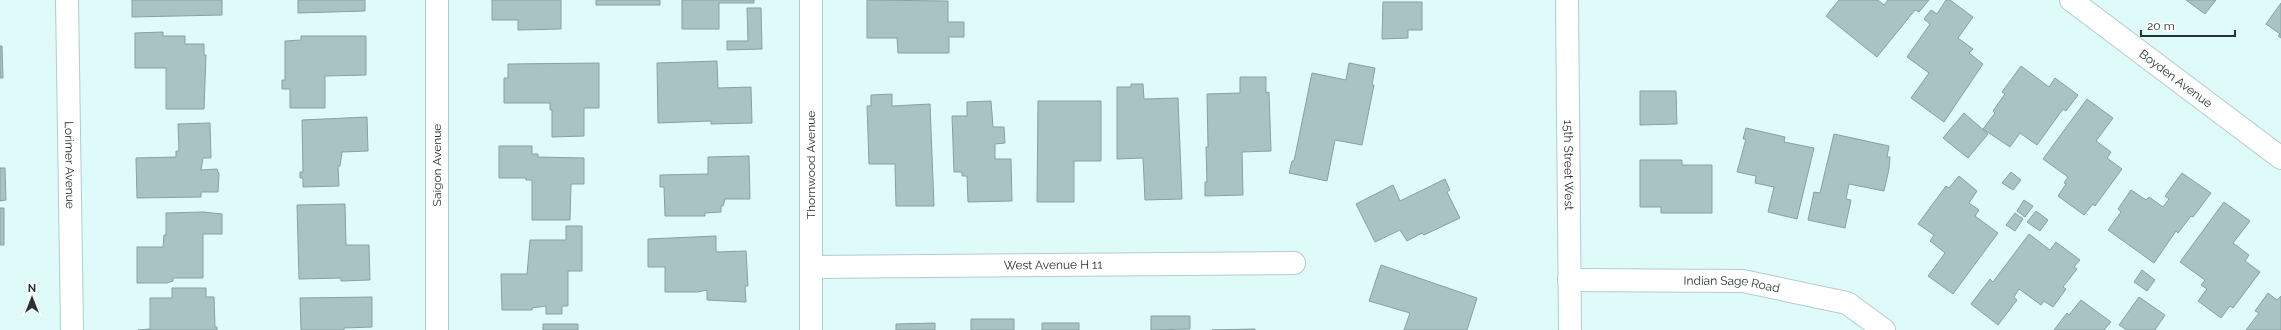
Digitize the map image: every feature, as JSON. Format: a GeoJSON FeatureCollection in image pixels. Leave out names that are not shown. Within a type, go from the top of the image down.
{"type":"FeatureCollection","features":[{"type":"Feature","properties":{"kind":"street","name":"Lorimer Avenue"},"geometry":{"type":"LineString","coordinates":[[67,0],[72,330]]}},
{"type":"Feature","properties":{"kind":"street","name":"Saigon Avenue"},"geometry":{"type":"LineString","coordinates":[[437,0],[437,330]]}},
{"type":"Feature","properties":{"kind":"street","name":"Thornwood Avenue"},"geometry":{"type":"LineString","coordinates":[[811,0],[811,330]]}},
{"type":"Feature","properties":{"kind":"street","name":"15th Street West"},"geometry":{"type":"LineString","coordinates":[[1567,0],[1570,330]]}},
{"type":"Feature","properties":{"kind":"street","name":"Boyden Avenue"},"geometry":{"type":"LineString","coordinates":[[2072,0],[2281,158]]}},
{"type":"Feature","properties":{"kind":"street","name":"West Avenue H 11"},"geometry":{"type":"LineString","coordinates":[[811,267],[1294,263]]}},
{"type":"Feature","properties":{"kind":"street","name":"Indian Sage Road"},"geometry":{"type":"LineString","coordinates":[[1569,280],[1744,281],[1847,303],[1884,330]]}},
{"type":"Feature","properties":{"kind":"building"},"geometry":{"type":"Polygon","coordinates":[[[132,0],[222,0],[222,15],[132,17],[132,0]]]}},
{"type":"Feature","properties":{"kind":"building"},"geometry":{"type":"Polygon","coordinates":[[[298,0],[365,0],[365,11],[298,13],[298,0]]]}},
{"type":"Feature","properties":{"kind":"building"},"geometry":{"type":"Polygon","coordinates":[[[492,0],[561,0],[561,29],[518,30],[518,20],[492,20],[492,0]]]}},
{"type":"Feature","properties":{"kind":"building"},"geometry":{"type":"Polygon","coordinates":[[[596,0],[660,0],[660,5],[596,5],[596,0]]]}},
{"type":"Feature","properties":{"kind":"building"},"geometry":{"type":"Polygon","coordinates":[[[682,0],[754,0],[754,3],[719,3],[719,29],[682,29],[682,0]]]}},
{"type":"Feature","properties":{"kind":"building"},"geometry":{"type":"Polygon","coordinates":[[[867,0],[948,1],[948,22],[964,22],[964,37],[949,37],[949,53],[898,53],[897,38],[867,38],[867,0]]]}},
{"type":"Feature","properties":{"kind":"building"},"geometry":{"type":"Polygon","coordinates":[[[1839,0],[1878,0],[1884,5],[1888,0],[1929,0],[1919,12],[1915,10],[1877,57],[1826,16],[1839,0]]]}},
{"type":"Feature","properties":{"kind":"building"},"geometry":{"type":"Polygon","coordinates":[[[1946,0],[1950,0],[1973,17],[1958,38],[1973,49],[1969,53],[1983,64],[1944,122],[1911,98],[1929,73],[1907,57],[1930,24],[1924,19],[1931,10],[1937,14],[1946,0]]]}},
{"type":"Feature","properties":{"kind":"building"},"geometry":{"type":"Polygon","coordinates":[[[2186,0],[2216,0],[2205,14],[2186,0]]]}},
{"type":"Feature","properties":{"kind":"building"},"geometry":{"type":"Polygon","coordinates":[[[1383,2],[1422,2],[1422,30],[1408,30],[1408,38],[1382,39],[1383,2]]]}},
{"type":"Feature","properties":{"kind":"building"},"geometry":{"type":"Polygon","coordinates":[[[2281,3],[2281,38],[2278,36],[2280,34],[2266,24],[2281,3]]]}},
{"type":"Feature","properties":{"kind":"building"},"geometry":{"type":"Polygon","coordinates":[[[747,8],[761,8],[762,49],[727,50],[727,41],[748,41],[747,8]]]}},
{"type":"Feature","properties":{"kind":"building"},"geometry":{"type":"Polygon","coordinates":[[[163,32],[163,36],[185,36],[185,44],[204,44],[204,55],[206,55],[204,109],[166,109],[166,68],[135,68],[135,33],[163,32]]]}},
{"type":"Feature","properties":{"kind":"building"},"geometry":{"type":"Polygon","coordinates":[[[301,36],[366,36],[366,75],[325,76],[325,108],[290,108],[290,89],[282,89],[282,80],[285,80],[285,41],[301,40],[301,36]]]}},
{"type":"Feature","properties":{"kind":"building"},"geometry":{"type":"Polygon","coordinates":[[[0,46],[2,46],[3,78],[0,78],[0,46]]]}},
{"type":"Feature","properties":{"kind":"building"},"geometry":{"type":"Polygon","coordinates":[[[717,61],[718,88],[751,87],[752,123],[711,124],[711,121],[658,123],[657,63],[717,61]]]}},
{"type":"Feature","properties":{"kind":"building"},"geometry":{"type":"Polygon","coordinates":[[[599,63],[599,108],[584,108],[584,136],[552,137],[552,110],[550,110],[550,103],[504,103],[504,78],[508,78],[508,64],[599,63]]]}},
{"type":"Feature","properties":{"kind":"building"},"geometry":{"type":"Polygon","coordinates":[[[1349,63],[1375,68],[1372,85],[1374,85],[1362,145],[1335,140],[1327,181],[1289,173],[1292,161],[1294,161],[1312,73],[1346,80],[1349,63]]]}},
{"type":"Feature","properties":{"kind":"building"},"geometry":{"type":"Polygon","coordinates":[[[2021,66],[2049,87],[2055,78],[2078,95],[2066,111],[2063,109],[2037,145],[2020,133],[2010,147],[1983,129],[1995,113],[1993,111],[2005,94],[2002,92],[2021,66]]]}},
{"type":"Feature","properties":{"kind":"building"},"geometry":{"type":"Polygon","coordinates":[[[1240,77],[1266,77],[1266,93],[1269,92],[1271,151],[1242,152],[1243,195],[1205,196],[1205,182],[1207,182],[1206,147],[1208,147],[1207,94],[1240,93],[1240,77]]]}},
{"type":"Feature","properties":{"kind":"building"},"geometry":{"type":"Polygon","coordinates":[[[1131,84],[1143,84],[1144,99],[1178,98],[1182,199],[1145,200],[1143,158],[1117,159],[1117,87],[1131,87],[1131,84]]]}},
{"type":"Feature","properties":{"kind":"building"},"geometry":{"type":"Polygon","coordinates":[[[1640,91],[1676,91],[1677,124],[1640,125],[1640,91]]]}},
{"type":"Feature","properties":{"kind":"building"},"geometry":{"type":"Polygon","coordinates":[[[892,94],[892,106],[930,104],[934,206],[896,206],[895,164],[869,164],[867,106],[871,106],[871,95],[892,94]]]}},
{"type":"Feature","properties":{"kind":"building"},"geometry":{"type":"Polygon","coordinates":[[[2087,99],[2113,118],[2096,141],[2111,152],[2107,158],[2122,169],[2095,206],[2093,204],[2084,215],[2058,196],[2066,184],[2064,183],[2068,177],[2043,159],[2087,99]]]}},
{"type":"Feature","properties":{"kind":"building"},"geometry":{"type":"Polygon","coordinates":[[[991,101],[993,127],[1004,127],[1005,143],[995,144],[995,159],[1011,159],[1012,201],[968,202],[967,176],[962,176],[962,172],[954,172],[952,116],[967,116],[967,102],[991,101]]]}},
{"type":"Feature","properties":{"kind":"building"},"geometry":{"type":"Polygon","coordinates":[[[1038,101],[1101,101],[1101,161],[1074,161],[1074,202],[1037,202],[1038,101]]]}},
{"type":"Feature","properties":{"kind":"building"},"geometry":{"type":"Polygon","coordinates":[[[1964,113],[1988,134],[1968,158],[1943,138],[1964,113]]]}},
{"type":"Feature","properties":{"kind":"building"},"geometry":{"type":"Polygon","coordinates":[[[367,117],[368,151],[342,152],[340,166],[338,166],[339,186],[303,187],[303,178],[300,178],[300,172],[303,172],[302,120],[367,117]]]}},
{"type":"Feature","properties":{"kind":"building"},"geometry":{"type":"Polygon","coordinates":[[[210,123],[211,158],[203,158],[201,170],[217,169],[219,174],[218,192],[201,192],[201,197],[137,198],[136,158],[176,157],[176,151],[179,151],[178,124],[210,123]]]}},
{"type":"Feature","properties":{"kind":"building"},"geometry":{"type":"Polygon","coordinates":[[[1746,128],[1785,137],[1784,142],[1814,148],[1797,219],[1768,212],[1774,187],[1755,183],[1756,176],[1737,172],[1746,139],[1743,139],[1746,128]]]}},
{"type":"Feature","properties":{"kind":"building"},"geometry":{"type":"Polygon","coordinates":[[[1834,134],[1889,146],[1887,157],[1890,157],[1889,169],[1884,191],[1849,184],[1846,199],[1851,200],[1845,228],[1808,220],[1814,192],[1820,193],[1834,134]]]}},
{"type":"Feature","properties":{"kind":"building"},"geometry":{"type":"Polygon","coordinates":[[[499,146],[532,146],[532,154],[538,154],[538,157],[584,158],[584,184],[571,184],[570,220],[532,220],[532,180],[526,180],[526,178],[499,178],[499,146]]]}},
{"type":"Feature","properties":{"kind":"building"},"geometry":{"type":"Polygon","coordinates":[[[749,156],[750,199],[725,199],[723,206],[721,206],[721,212],[705,213],[705,216],[665,216],[664,187],[660,187],[660,175],[708,174],[708,157],[749,156]]]}},
{"type":"Feature","properties":{"kind":"building"},"geometry":{"type":"Polygon","coordinates":[[[1640,160],[1682,160],[1682,165],[1712,165],[1712,213],[1661,213],[1661,207],[1640,207],[1640,160]]]}},
{"type":"Feature","properties":{"kind":"building"},"geometry":{"type":"Polygon","coordinates":[[[0,168],[5,168],[6,200],[0,201],[0,168]]]}},
{"type":"Feature","properties":{"kind":"building"},"geometry":{"type":"Polygon","coordinates":[[[2011,172],[2021,180],[2013,190],[2002,183],[2011,172]]]}},
{"type":"Feature","properties":{"kind":"building"},"geometry":{"type":"Polygon","coordinates":[[[2182,173],[2211,193],[2193,217],[2191,216],[2178,233],[2176,231],[2154,263],[2108,230],[2121,212],[2118,209],[2131,190],[2146,200],[2149,197],[2163,207],[2169,199],[2165,196],[2182,173]]]}},
{"type":"Feature","properties":{"kind":"building"},"geometry":{"type":"Polygon","coordinates":[[[1959,176],[1977,191],[1969,203],[1979,210],[1975,216],[1998,233],[1953,294],[1928,276],[1945,253],[1930,241],[1934,235],[1918,224],[1946,186],[1949,188],[1959,176]]]}},
{"type":"Feature","properties":{"kind":"building"},"geometry":{"type":"Polygon","coordinates":[[[1445,179],[1450,190],[1447,192],[1460,218],[1424,235],[1422,233],[1407,241],[1400,230],[1375,242],[1356,204],[1393,185],[1400,201],[1445,179]]]}},
{"type":"Feature","properties":{"kind":"building"},"geometry":{"type":"Polygon","coordinates":[[[2024,200],[2033,206],[2025,217],[2017,211],[2024,200]]]}},
{"type":"Feature","properties":{"kind":"building"},"geometry":{"type":"Polygon","coordinates":[[[2224,202],[2250,221],[2233,243],[2249,255],[2245,261],[2260,272],[2233,308],[2230,306],[2221,318],[2198,301],[2207,289],[2201,285],[2205,280],[2180,262],[2224,202]]]}},
{"type":"Feature","properties":{"kind":"building"},"geometry":{"type":"Polygon","coordinates":[[[345,204],[346,245],[369,245],[370,280],[341,281],[341,278],[299,279],[297,205],[345,204]]]}},
{"type":"Feature","properties":{"kind":"building"},"geometry":{"type":"Polygon","coordinates":[[[0,208],[4,208],[4,245],[0,245],[0,208]]]}},
{"type":"Feature","properties":{"kind":"building"},"geometry":{"type":"Polygon","coordinates":[[[2036,211],[2048,220],[2040,231],[2027,222],[2036,211]]]}},
{"type":"Feature","properties":{"kind":"building"},"geometry":{"type":"Polygon","coordinates":[[[203,212],[222,214],[222,234],[203,234],[203,278],[173,278],[173,281],[167,283],[137,283],[137,247],[163,247],[164,235],[166,235],[166,213],[203,212]]]}},
{"type":"Feature","properties":{"kind":"building"},"geometry":{"type":"Polygon","coordinates":[[[2015,213],[2023,219],[2015,231],[2006,225],[2015,213]]]}},
{"type":"Feature","properties":{"kind":"building"},"geometry":{"type":"Polygon","coordinates":[[[566,226],[582,226],[582,271],[568,271],[568,306],[562,306],[562,314],[546,314],[546,306],[532,308],[532,310],[502,310],[501,274],[527,274],[530,240],[566,240],[566,226]]]}},
{"type":"Feature","properties":{"kind":"building"},"geometry":{"type":"Polygon","coordinates":[[[2029,234],[2050,250],[2056,242],[2080,260],[2074,267],[2077,269],[2063,287],[2066,289],[2053,307],[2044,301],[2041,305],[2019,289],[2014,297],[2017,300],[1998,325],[1971,304],[1990,279],[1993,282],[2029,234]]]}},
{"type":"Feature","properties":{"kind":"building"},"geometry":{"type":"Polygon","coordinates":[[[716,236],[716,252],[746,251],[748,286],[745,286],[746,302],[707,300],[707,290],[698,292],[665,292],[665,267],[648,267],[648,239],[716,236]]]}},
{"type":"Feature","properties":{"kind":"building"},"geometry":{"type":"Polygon","coordinates":[[[1381,265],[1477,298],[1467,330],[1404,330],[1410,313],[1369,301],[1381,265]]]}},
{"type":"Feature","properties":{"kind":"building"},"geometry":{"type":"Polygon","coordinates":[[[2142,270],[2155,280],[2147,291],[2134,282],[2142,270]]]}},
{"type":"Feature","properties":{"kind":"building"},"geometry":{"type":"Polygon","coordinates":[[[172,288],[206,288],[206,297],[214,297],[215,327],[217,327],[217,330],[138,330],[150,329],[150,298],[172,298],[172,288]]]}},
{"type":"Feature","properties":{"kind":"building"},"geometry":{"type":"Polygon","coordinates":[[[2268,293],[2277,300],[2281,296],[2281,330],[2246,330],[2259,313],[2255,311],[2268,293]]]}},
{"type":"Feature","properties":{"kind":"building"},"geometry":{"type":"Polygon","coordinates":[[[372,297],[372,327],[344,328],[344,330],[301,330],[300,298],[372,297]]]}},
{"type":"Feature","properties":{"kind":"building"},"geometry":{"type":"Polygon","coordinates":[[[2139,297],[2165,315],[2155,330],[2127,330],[2119,325],[2139,297]]]}},
{"type":"Feature","properties":{"kind":"building"},"geometry":{"type":"Polygon","coordinates":[[[2081,300],[2111,322],[2104,330],[2054,330],[2067,313],[2069,315],[2081,300]]]}},
{"type":"Feature","properties":{"kind":"building"},"geometry":{"type":"Polygon","coordinates":[[[1151,316],[1190,316],[1190,329],[1151,330],[1151,316]]]}},
{"type":"Feature","properties":{"kind":"building"},"geometry":{"type":"Polygon","coordinates":[[[971,319],[1014,319],[1014,330],[971,330],[971,319]]]}},
{"type":"Feature","properties":{"kind":"building"},"geometry":{"type":"Polygon","coordinates":[[[935,323],[935,330],[896,330],[896,324],[935,323]]]}},
{"type":"Feature","properties":{"kind":"building"},"geometry":{"type":"Polygon","coordinates":[[[1042,323],[1079,323],[1079,330],[1042,330],[1042,323]]]}},
{"type":"Feature","properties":{"kind":"building"},"geometry":{"type":"Polygon","coordinates":[[[543,324],[578,324],[578,330],[543,330],[543,324]]]}},
{"type":"Feature","properties":{"kind":"building"},"geometry":{"type":"Polygon","coordinates":[[[1255,329],[1255,330],[1212,330],[1255,329]]]}}]}
